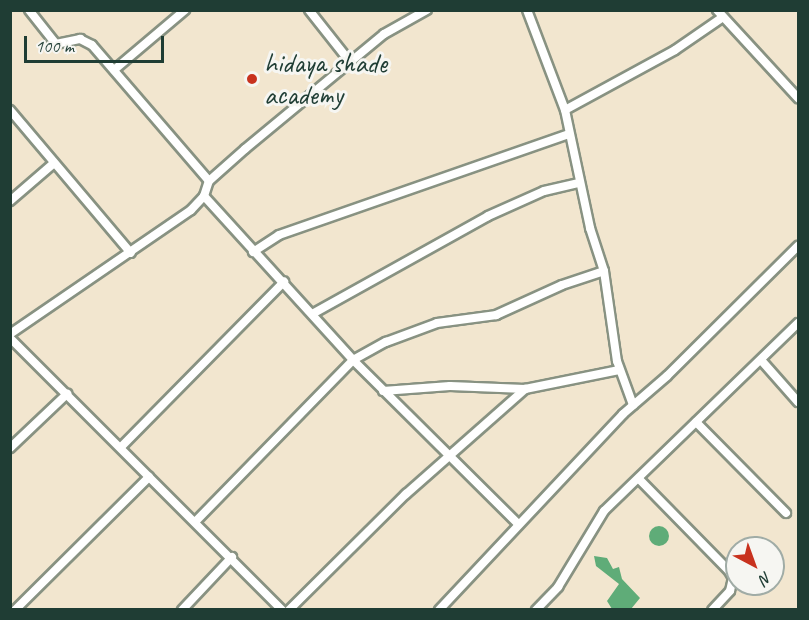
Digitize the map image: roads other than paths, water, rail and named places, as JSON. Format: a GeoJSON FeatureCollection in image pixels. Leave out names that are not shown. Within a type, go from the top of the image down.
{"type":"FeatureCollection","features":[{"type":"Feature","properties":{"kind":"street"},"geometry":{"type":"LineString","coordinates":[[29,10],[54,43],[85,40],[114,70],[209,181]]}},
{"type":"Feature","properties":{"kind":"street"},"geometry":{"type":"LineString","coordinates":[[114,70],[185,10]]}},
{"type":"Feature","properties":{"kind":"street"},"geometry":{"type":"LineString","coordinates":[[309,10],[350,62]]}},
{"type":"Feature","properties":{"kind":"street"},"geometry":{"type":"LineString","coordinates":[[282,609],[232,556],[149,477],[122,446],[10,336],[131,254],[204,196],[209,181],[350,62],[399,23],[427,10]]}},
{"type":"Feature","properties":{"kind":"street"},"geometry":{"type":"LineString","coordinates":[[527,10],[565,110],[580,183],[604,271],[619,370],[633,405]]}},
{"type":"Feature","properties":{"kind":"street"},"geometry":{"type":"LineString","coordinates":[[565,110],[675,50],[720,14],[798,98]]}},
{"type":"Feature","properties":{"kind":"street"},"geometry":{"type":"LineString","coordinates":[[10,110],[131,254]]}},
{"type":"Feature","properties":{"kind":"street"},"geometry":{"type":"LineString","coordinates":[[254,252],[279,235],[569,134]]}},
{"type":"Feature","properties":{"kind":"street"},"geometry":{"type":"LineString","coordinates":[[10,201],[54,163]]}},
{"type":"Feature","properties":{"kind":"street"},"geometry":{"type":"LineString","coordinates":[[314,313],[488,216],[544,191],[580,183]]}},
{"type":"Feature","properties":{"kind":"street"},"geometry":{"type":"LineString","coordinates":[[204,196],[254,252],[314,313],[353,360],[518,524]]}},
{"type":"Feature","properties":{"kind":"street"},"geometry":{"type":"LineString","coordinates":[[439,609],[633,405],[667,376],[798,246]]}},
{"type":"Feature","properties":{"kind":"street"},"geometry":{"type":"LineString","coordinates":[[195,522],[353,360],[386,342],[437,323],[496,315],[604,271]]}},
{"type":"Feature","properties":{"kind":"street"},"geometry":{"type":"LineString","coordinates":[[122,446],[284,282]]}},
{"type":"Feature","properties":{"kind":"street"},"geometry":{"type":"LineString","coordinates":[[536,609],[571,567],[595,522],[798,323]]}},
{"type":"Feature","properties":{"kind":"street"},"geometry":{"type":"LineString","coordinates":[[761,360],[798,402]]}},
{"type":"Feature","properties":{"kind":"street"},"geometry":{"type":"LineString","coordinates":[[383,391],[431,387],[525,389],[619,370]]}},
{"type":"Feature","properties":{"kind":"street"},"geometry":{"type":"LineString","coordinates":[[289,609],[450,456],[525,389]]}},
{"type":"Feature","properties":{"kind":"street"},"geometry":{"type":"LineString","coordinates":[[10,448],[67,394]]}},
{"type":"Feature","properties":{"kind":"street"},"geometry":{"type":"LineString","coordinates":[[696,422],[786,513]]}},
{"type":"Feature","properties":{"kind":"street"},"geometry":{"type":"LineString","coordinates":[[15,609],[149,477]]}},
{"type":"Feature","properties":{"kind":"street"},"geometry":{"type":"LineString","coordinates":[[639,479],[729,571],[733,578],[730,591],[712,609]]}},
{"type":"Feature","properties":{"kind":"street"},"geometry":{"type":"LineString","coordinates":[[182,609],[232,556]]}},
{"type":"Feature","properties":{"kind":"place","name":"hidaya shade academy"},"geometry":{"type":"Point","coordinates":[252,79]}}]}
